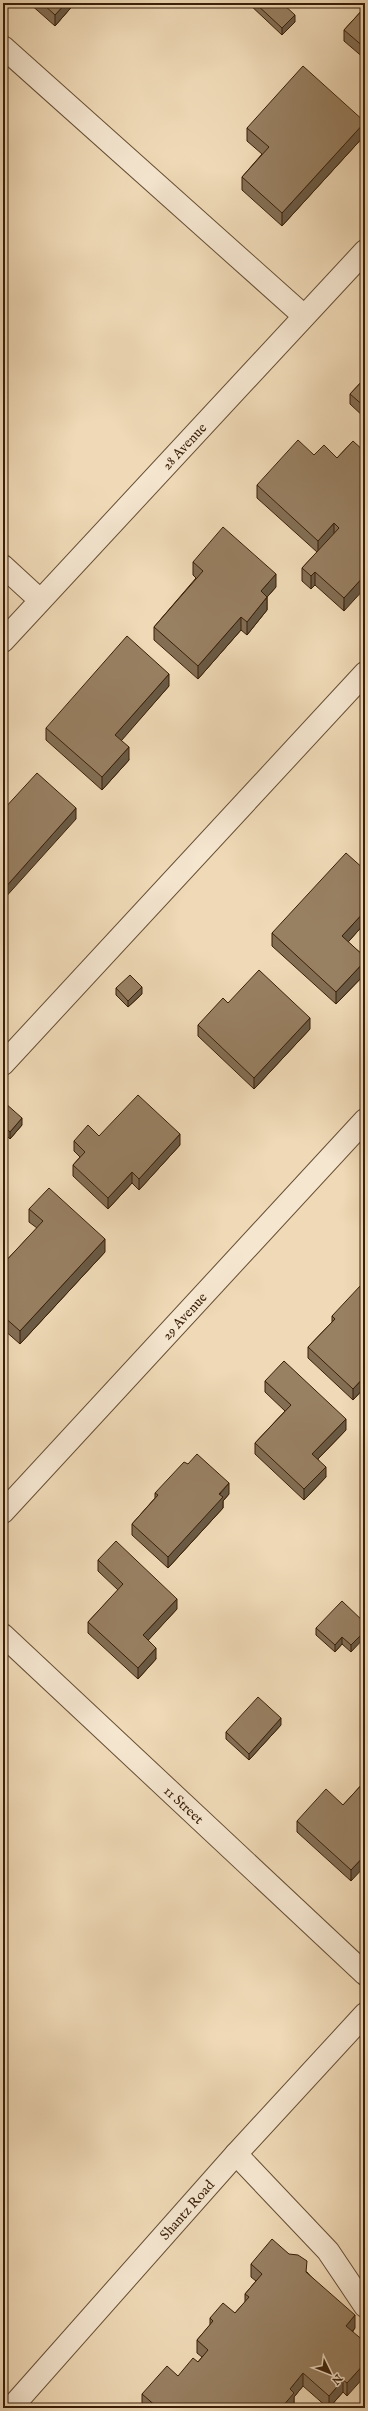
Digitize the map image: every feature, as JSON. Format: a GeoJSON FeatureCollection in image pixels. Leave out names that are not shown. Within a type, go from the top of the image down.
{"type":"FeatureCollection","features":[{"type":"Feature","properties":{"kind":"street"},"geometry":{"type":"LineString","coordinates":[[3,47],[304,316]]}},
{"type":"Feature","properties":{"kind":"street","name":"28 Avenue"},"geometry":{"type":"LineString","coordinates":[[3,641],[365,251]]}},
{"type":"Feature","properties":{"kind":"street"},"geometry":{"type":"LineString","coordinates":[[3,566],[40,600]]}},
{"type":"Feature","properties":{"kind":"street"},"geometry":{"type":"LineString","coordinates":[[3,1064],[365,673]]}},
{"type":"Feature","properties":{"kind":"street","name":"29 Avenue"},"geometry":{"type":"LineString","coordinates":[[3,1512],[365,1120]]}},
{"type":"Feature","properties":{"kind":"street","name":"11 Street"},"geometry":{"type":"LineString","coordinates":[[3,1635],[365,1974]]}},
{"type":"Feature","properties":{"kind":"street","name":"Shantz Road"},"geometry":{"type":"LineString","coordinates":[[11,2408],[236,2154],[365,2014]]}},
{"type":"Feature","properties":{"kind":"street"},"geometry":{"type":"LineString","coordinates":[[236,2154],[328,2251],[365,2306]]}},
{"type":"Feature","properties":{"kind":"building"},"geometry":{"type":"Polygon","coordinates":[[[42,3],[66,3],[55,15],[42,3]]]}},
{"type":"Feature","properties":{"kind":"building"},"geometry":{"type":"Polygon","coordinates":[[[255,3],[282,3],[295,15],[282,28],[255,3]]]}},
{"type":"Feature","properties":{"kind":"building"},"geometry":{"type":"Polygon","coordinates":[[[365,7],[365,48],[344,30],[365,7]]]}},
{"type":"Feature","properties":{"kind":"building"},"geometry":{"type":"Polygon","coordinates":[[[303,66],[365,122],[282,213],[242,177],[269,147],[247,128],[303,66]]]}},
{"type":"Feature","properties":{"kind":"building"},"geometry":{"type":"Polygon","coordinates":[[[365,378],[365,407],[350,394],[365,378]]]}},
{"type":"Feature","properties":{"kind":"building"},"geometry":{"type":"Polygon","coordinates":[[[298,440],[314,455],[324,445],[337,458],[353,441],[365,452],[365,575],[344,598],[315,572],[311,576],[302,568],[339,528],[334,523],[318,541],[257,485],[298,440]]]}},
{"type":"Feature","properties":{"kind":"building"},"geometry":{"type":"Polygon","coordinates":[[[223,527],[276,574],[261,591],[267,597],[247,622],[241,617],[198,666],[154,627],[203,571],[193,562],[223,527]]]}},
{"type":"Feature","properties":{"kind":"building"},"geometry":{"type":"Polygon","coordinates":[[[127,636],[169,674],[115,735],[129,747],[102,777],[46,728],[127,636]]]}},
{"type":"Feature","properties":{"kind":"building"},"geometry":{"type":"Polygon","coordinates":[[[37,773],[76,808],[3,890],[3,810],[37,773]]]}},
{"type":"Feature","properties":{"kind":"building"},"geometry":{"type":"Polygon","coordinates":[[[346,853],[365,870],[365,911],[342,936],[365,957],[365,961],[336,992],[272,933],[346,853]]]}},
{"type":"Feature","properties":{"kind":"building"},"geometry":{"type":"Polygon","coordinates":[[[259,970],[310,1018],[254,1078],[198,1025],[223,998],[228,1003],[259,970]]]}},
{"type":"Feature","properties":{"kind":"building"},"geometry":{"type":"Polygon","coordinates":[[[130,975],[142,987],[128,1001],[116,988],[130,975]]]}},
{"type":"Feature","properties":{"kind":"building"},"geometry":{"type":"Polygon","coordinates":[[[138,1095],[180,1134],[139,1179],[132,1172],[108,1198],[73,1165],[85,1152],[74,1141],[88,1125],[99,1136],[138,1095]]]}},
{"type":"Feature","properties":{"kind":"building"},"geometry":{"type":"Polygon","coordinates":[[[5,1103],[22,1118],[10,1132],[3,1125],[3,1105],[5,1103]]]}},
{"type":"Feature","properties":{"kind":"building"},"geometry":{"type":"Polygon","coordinates":[[[49,1188],[105,1239],[20,1331],[3,1316],[3,1264],[43,1221],[29,1209],[49,1188]]]}},
{"type":"Feature","properties":{"kind":"building"},"geometry":{"type":"Polygon","coordinates":[[[361,1285],[365,1289],[365,1376],[353,1389],[308,1347],[335,1319],[332,1316],[361,1285]]]}},
{"type":"Feature","properties":{"kind":"building"},"geometry":{"type":"Polygon","coordinates":[[[284,1361],[346,1419],[312,1454],[326,1467],[304,1489],[255,1443],[291,1405],[265,1381],[284,1361]]]}},
{"type":"Feature","properties":{"kind":"building"},"geometry":{"type":"Polygon","coordinates":[[[197,1454],[229,1483],[219,1494],[223,1497],[168,1557],[132,1524],[158,1495],[155,1493],[184,1462],[188,1464],[197,1454]]]}},
{"type":"Feature","properties":{"kind":"building"},"geometry":{"type":"Polygon","coordinates":[[[116,1541],[177,1599],[143,1635],[156,1648],[138,1668],[88,1622],[123,1584],[98,1560],[116,1541]]]}},
{"type":"Feature","properties":{"kind":"building"},"geometry":{"type":"Polygon","coordinates":[[[342,1601],[365,1623],[365,1631],[351,1645],[342,1637],[335,1645],[316,1628],[342,1601]]]}},
{"type":"Feature","properties":{"kind":"building"},"geometry":{"type":"Polygon","coordinates":[[[258,1697],[281,1718],[249,1754],[226,1732],[258,1697]]]}},
{"type":"Feature","properties":{"kind":"building"},"geometry":{"type":"Polygon","coordinates":[[[365,1781],[365,1855],[351,1870],[297,1821],[326,1789],[343,1805],[365,1781]]]}},
{"type":"Feature","properties":{"kind":"building"},"geometry":{"type":"Polygon","coordinates":[[[272,2239],[289,2254],[298,2255],[307,2261],[306,2272],[355,2315],[346,2326],[365,2342],[365,2363],[347,2383],[343,2380],[329,2396],[303,2373],[290,2389],[294,2393],[282,2407],[284,2408],[158,2408],[142,2394],[167,2366],[178,2376],[193,2358],[198,2362],[208,2350],[197,2340],[213,2321],[210,2318],[223,2303],[235,2313],[249,2297],[245,2294],[262,2274],[251,2264],[272,2239]]]}}]}
